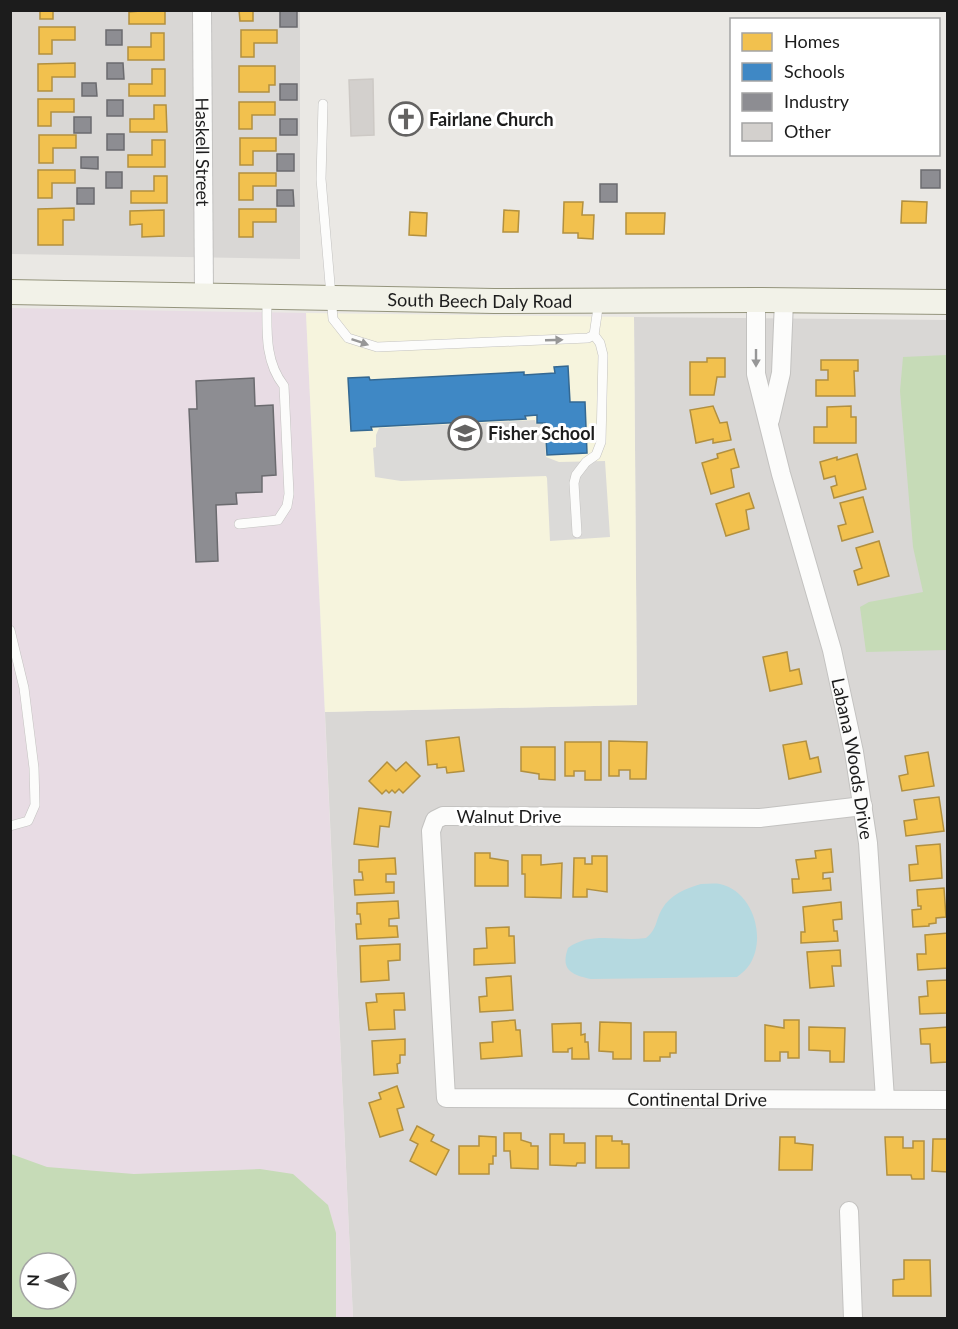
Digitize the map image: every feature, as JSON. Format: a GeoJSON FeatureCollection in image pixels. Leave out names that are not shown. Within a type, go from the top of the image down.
{"type":"FeatureCollection","features":[{"type":"Feature","properties":{"kind":"street","name":"Haskell Street"},"geometry":{"type":"LineString","coordinates":[[202,10],[204,295]]}},
{"type":"Feature","properties":{"kind":"street","name":"South Beech Daly Road"},"geometry":{"type":"LineString","coordinates":[[10,292],[494,301],[756,300],[948,303]]}},
{"type":"Feature","properties":{"kind":"street","name":"Labana Woods Drive"},"geometry":{"type":"LineString","coordinates":[[756,300],[756,374],[769,428],[832,650],[863,806],[868,843],[885,1100]]}},
{"type":"Feature","properties":{"kind":"street","name":"Labana Woods Drive"},"geometry":{"type":"LineString","coordinates":[[769,428],[781,373],[784,301]]}},
{"type":"Feature","properties":{"kind":"street","name":"Walnut Drive"},"geometry":{"type":"LineString","coordinates":[[446,1098],[431,831],[435,820],[443,816],[760,819],[863,806]]}},
{"type":"Feature","properties":{"kind":"street","name":"Continental Drive"},"geometry":{"type":"LineString","coordinates":[[446,1098],[948,1100]]}},
{"type":"Feature","properties":{"kind":"street"},"geometry":{"type":"LineString","coordinates":[[849,1210],[854,1318]]}},
{"type":"Feature","properties":{"kind":"lane"},"geometry":{"type":"LineString","coordinates":[[323,104],[321,179],[330,297],[333,319],[348,338],[377,347],[588,338],[594,335],[599,301]]}},
{"type":"Feature","properties":{"kind":"lane"},"geometry":{"type":"LineString","coordinates":[[239,524],[278,520],[287,506],[289,494],[284,386],[277,377],[268,348],[267,296]]}},
{"type":"Feature","properties":{"kind":"lane"},"geometry":{"type":"LineString","coordinates":[[577,533],[574,483],[576,475],[596,454],[601,442],[603,355],[600,343],[594,335]]}},
{"type":"Feature","properties":{"kind":"lane"},"geometry":{"type":"LineString","coordinates":[[10,630],[24,688],[34,768],[34,805],[28,821],[10,826]]}},
{"type":"Feature","properties":{"kind":"shaded area"},"geometry":{"type":"Polygon","coordinates":[[[11,11],[300,11],[300,259],[11,254],[11,11]]]}},
{"type":"Feature","properties":{"kind":"shaded area"},"geometry":{"type":"Polygon","coordinates":[[[11,308],[306,313],[353,1318],[11,1318],[11,308]]]}},
{"type":"Feature","properties":{"kind":"shaded area"},"geometry":{"type":"Polygon","coordinates":[[[306,313],[634,317],[637,705],[325,712],[306,313]]]}},
{"type":"Feature","properties":{"kind":"shaded area"},"geometry":{"type":"Polygon","coordinates":[[[634,317],[947,320],[947,1318],[353,1318],[325,712],[637,705],[634,317]]]}},
{"type":"Feature","properties":{"kind":"shaded area"},"geometry":{"type":"Polygon","coordinates":[[[535,420],[536,424],[544,424],[546,457],[559,462],[605,461],[610,537],[550,541],[546,476],[401,481],[375,477],[373,448],[376,447],[376,435],[379,428],[535,420]]]}},
{"type":"Feature","properties":{"kind":"green space"},"geometry":{"type":"Polygon","coordinates":[[[947,355],[947,650],[866,652],[860,607],[869,602],[923,592],[913,547],[900,391],[903,357],[947,355]]]}},
{"type":"Feature","properties":{"kind":"green space"},"geometry":{"type":"Polygon","coordinates":[[[11,1154],[47,1167],[134,1174],[260,1169],[293,1174],[328,1205],[336,1233],[336,1318],[11,1318],[11,1154]]]}},
{"type":"Feature","properties":{"kind":"water"},"geometry":{"type":"Polygon","coordinates":[[[701,884],[720,884],[731,888],[741,896],[753,916],[757,941],[755,953],[749,966],[737,977],[591,979],[578,976],[569,970],[566,962],[568,948],[596,938],[646,938],[653,931],[662,909],[669,900],[684,890],[701,884]]]}},
{"type":"Feature","properties":{"kind":"building: Homes"},"geometry":{"type":"Polygon","coordinates":[[[40,10],[53,10],[53,19],[40,19],[40,10]]]}},
{"type":"Feature","properties":{"kind":"building: Homes"},"geometry":{"type":"Polygon","coordinates":[[[165,10],[165,24],[129,24],[129,12],[165,10]]]}},
{"type":"Feature","properties":{"kind":"building: Homes"},"geometry":{"type":"Polygon","coordinates":[[[239,10],[253,10],[253,21],[240,21],[239,10]]]}},
{"type":"Feature","properties":{"kind":"building: Homes"},"geometry":{"type":"Polygon","coordinates":[[[39,27],[75,27],[75,40],[52,40],[52,54],[39,54],[39,27]]]}},
{"type":"Feature","properties":{"kind":"building: Homes"},"geometry":{"type":"Polygon","coordinates":[[[241,30],[277,30],[277,43],[254,43],[254,57],[241,57],[241,30]]]}},
{"type":"Feature","properties":{"kind":"building: Homes"},"geometry":{"type":"Polygon","coordinates":[[[151,33],[164,33],[164,60],[128,60],[128,47],[151,47],[151,33]]]}},
{"type":"Feature","properties":{"kind":"building: Homes"},"geometry":{"type":"Polygon","coordinates":[[[75,63],[75,77],[52,77],[52,91],[38,91],[38,64],[75,63]]]}},
{"type":"Feature","properties":{"kind":"building: Homes"},"geometry":{"type":"Polygon","coordinates":[[[239,66],[275,66],[275,85],[269,85],[269,92],[239,92],[239,66]]]}},
{"type":"Feature","properties":{"kind":"building: Homes"},"geometry":{"type":"Polygon","coordinates":[[[152,69],[165,69],[165,96],[129,96],[129,84],[152,84],[152,69]]]}},
{"type":"Feature","properties":{"kind":"building: Homes"},"geometry":{"type":"Polygon","coordinates":[[[38,99],[74,99],[74,112],[51,112],[51,126],[38,126],[38,99]]]}},
{"type":"Feature","properties":{"kind":"building: Homes"},"geometry":{"type":"Polygon","coordinates":[[[239,102],[275,102],[275,115],[252,115],[252,129],[239,129],[239,102]]]}},
{"type":"Feature","properties":{"kind":"building: Homes"},"geometry":{"type":"Polygon","coordinates":[[[154,105],[166,105],[167,132],[130,132],[130,119],[154,119],[154,105]]]}},
{"type":"Feature","properties":{"kind":"building: Homes"},"geometry":{"type":"Polygon","coordinates":[[[39,135],[76,135],[76,148],[53,148],[53,163],[39,163],[39,135]]]}},
{"type":"Feature","properties":{"kind":"building: Homes"},"geometry":{"type":"Polygon","coordinates":[[[240,138],[276,138],[276,151],[253,151],[253,165],[240,165],[240,138]]]}},
{"type":"Feature","properties":{"kind":"building: Homes"},"geometry":{"type":"Polygon","coordinates":[[[152,140],[165,140],[165,167],[128,167],[128,155],[152,155],[152,140]]]}},
{"type":"Feature","properties":{"kind":"building: Homes"},"geometry":{"type":"Polygon","coordinates":[[[38,170],[75,170],[75,183],[52,183],[52,198],[38,198],[38,170]]]}},
{"type":"Feature","properties":{"kind":"building: Homes"},"geometry":{"type":"Polygon","coordinates":[[[239,173],[276,173],[276,186],[253,186],[253,200],[239,200],[239,173]]]}},
{"type":"Feature","properties":{"kind":"building: Homes"},"geometry":{"type":"Polygon","coordinates":[[[154,176],[167,176],[167,203],[131,203],[131,191],[154,191],[154,176]]]}},
{"type":"Feature","properties":{"kind":"building: Homes"},"geometry":{"type":"Polygon","coordinates":[[[902,201],[927,202],[926,223],[901,223],[902,201]]]}},
{"type":"Feature","properties":{"kind":"building: Homes"},"geometry":{"type":"Polygon","coordinates":[[[564,202],[583,202],[582,215],[594,215],[593,239],[578,238],[578,233],[563,233],[564,202]]]}},
{"type":"Feature","properties":{"kind":"building: Homes"},"geometry":{"type":"Polygon","coordinates":[[[74,208],[74,220],[63,220],[63,245],[38,245],[38,209],[74,208]]]}},
{"type":"Feature","properties":{"kind":"building: Homes"},"geometry":{"type":"Polygon","coordinates":[[[239,209],[276,209],[276,222],[253,222],[253,237],[239,237],[239,209]]]}},
{"type":"Feature","properties":{"kind":"building: Homes"},"geometry":{"type":"Polygon","coordinates":[[[164,210],[164,236],[142,237],[142,224],[130,225],[130,211],[164,210]]]}},
{"type":"Feature","properties":{"kind":"building: Homes"},"geometry":{"type":"Polygon","coordinates":[[[504,210],[519,211],[518,232],[503,232],[504,210]]]}},
{"type":"Feature","properties":{"kind":"building: Homes"},"geometry":{"type":"Polygon","coordinates":[[[410,212],[427,213],[426,236],[409,235],[410,212]]]}},
{"type":"Feature","properties":{"kind":"building: Homes"},"geometry":{"type":"Polygon","coordinates":[[[626,213],[665,213],[664,234],[626,234],[626,213]]]}},
{"type":"Feature","properties":{"kind":"building: Homes"},"geometry":{"type":"Polygon","coordinates":[[[707,358],[725,358],[725,377],[717,377],[714,395],[690,395],[690,362],[707,362],[707,358]]]}},
{"type":"Feature","properties":{"kind":"building: Homes"},"geometry":{"type":"Polygon","coordinates":[[[821,360],[858,360],[858,371],[854,371],[855,396],[816,396],[816,380],[828,380],[828,370],[821,370],[821,360]]]}},
{"type":"Feature","properties":{"kind":"building: Homes"},"geometry":{"type":"Polygon","coordinates":[[[713,406],[720,423],[727,422],[731,440],[713,443],[713,439],[696,443],[690,410],[713,406]]]}},
{"type":"Feature","properties":{"kind":"building: Homes"},"geometry":{"type":"Polygon","coordinates":[[[851,406],[851,417],[856,417],[856,443],[814,443],[814,427],[827,427],[827,407],[851,406]]]}},
{"type":"Feature","properties":{"kind":"building: Homes"},"geometry":{"type":"Polygon","coordinates":[[[734,449],[739,467],[731,469],[734,487],[711,494],[702,463],[718,458],[717,454],[734,449]]]}},
{"type":"Feature","properties":{"kind":"building: Homes"},"geometry":{"type":"Polygon","coordinates":[[[857,454],[866,489],[834,498],[831,487],[837,485],[835,476],[824,479],[820,462],[857,454]]]}},
{"type":"Feature","properties":{"kind":"building: Homes"},"geometry":{"type":"Polygon","coordinates":[[[749,493],[754,508],[746,510],[749,529],[726,536],[716,504],[749,493]]]}},
{"type":"Feature","properties":{"kind":"building: Homes"},"geometry":{"type":"Polygon","coordinates":[[[863,497],[873,532],[842,541],[838,526],[846,524],[840,503],[863,497]]]}},
{"type":"Feature","properties":{"kind":"building: Homes"},"geometry":{"type":"Polygon","coordinates":[[[879,541],[889,576],[858,585],[854,571],[862,568],[856,548],[879,541]]]}},
{"type":"Feature","properties":{"kind":"building: Homes"},"geometry":{"type":"Polygon","coordinates":[[[787,652],[790,671],[799,669],[802,684],[770,691],[763,657],[787,652]]]}},
{"type":"Feature","properties":{"kind":"building: Homes"},"geometry":{"type":"Polygon","coordinates":[[[459,737],[464,771],[447,773],[446,767],[437,768],[437,764],[428,765],[426,741],[459,737]]]}},
{"type":"Feature","properties":{"kind":"building: Homes"},"geometry":{"type":"Polygon","coordinates":[[[609,741],[647,742],[646,779],[630,779],[630,770],[619,770],[619,776],[609,776],[609,741]]]}},
{"type":"Feature","properties":{"kind":"building: Homes"},"geometry":{"type":"Polygon","coordinates":[[[806,741],[810,759],[818,757],[821,772],[789,779],[783,745],[806,741]]]}},
{"type":"Feature","properties":{"kind":"building: Homes"},"geometry":{"type":"Polygon","coordinates":[[[565,742],[601,742],[601,780],[585,780],[585,771],[574,771],[574,776],[565,776],[565,742]]]}},
{"type":"Feature","properties":{"kind":"building: Homes"},"geometry":{"type":"Polygon","coordinates":[[[521,747],[555,747],[555,780],[539,779],[539,774],[521,771],[521,747]]]}},
{"type":"Feature","properties":{"kind":"building: Homes"},"geometry":{"type":"Polygon","coordinates":[[[928,752],[934,786],[902,791],[899,776],[908,774],[905,756],[928,752]]]}},
{"type":"Feature","properties":{"kind":"building: Homes"},"geometry":{"type":"Polygon","coordinates":[[[387,762],[396,771],[406,762],[420,776],[403,793],[399,789],[395,793],[392,790],[389,793],[386,790],[382,794],[369,781],[387,762]]]}},
{"type":"Feature","properties":{"kind":"building: Homes"},"geometry":{"type":"Polygon","coordinates":[[[939,797],[944,831],[906,836],[904,821],[917,819],[914,800],[939,797]]]}},
{"type":"Feature","properties":{"kind":"building: Homes"},"geometry":{"type":"Polygon","coordinates":[[[359,808],[391,812],[389,827],[380,826],[378,847],[354,844],[359,808]]]}},
{"type":"Feature","properties":{"kind":"building: Homes"},"geometry":{"type":"Polygon","coordinates":[[[940,844],[942,878],[910,881],[909,865],[918,864],[916,846],[940,844]]]}},
{"type":"Feature","properties":{"kind":"building: Homes"},"geometry":{"type":"Polygon","coordinates":[[[831,849],[833,872],[823,873],[823,879],[830,878],[831,890],[793,893],[792,879],[799,879],[796,860],[816,858],[815,851],[831,849]]]}},
{"type":"Feature","properties":{"kind":"building: Homes"},"geometry":{"type":"Polygon","coordinates":[[[475,853],[490,853],[490,858],[508,861],[508,886],[475,886],[475,853]]]}},
{"type":"Feature","properties":{"kind":"building: Homes"},"geometry":{"type":"Polygon","coordinates":[[[522,855],[541,855],[541,865],[562,863],[561,898],[525,897],[522,855]]]}},
{"type":"Feature","properties":{"kind":"building: Homes"},"geometry":{"type":"Polygon","coordinates":[[[592,856],[607,856],[607,892],[587,889],[587,897],[573,897],[574,858],[585,858],[585,864],[592,864],[592,856]]]}},
{"type":"Feature","properties":{"kind":"building: Homes"},"geometry":{"type":"Polygon","coordinates":[[[395,858],[396,874],[386,874],[386,882],[394,882],[394,893],[355,895],[354,880],[363,880],[362,872],[359,872],[359,860],[395,858]]]}},
{"type":"Feature","properties":{"kind":"building: Homes"},"geometry":{"type":"Polygon","coordinates":[[[944,888],[946,917],[936,918],[936,923],[929,924],[929,926],[913,927],[912,910],[921,909],[921,906],[918,906],[917,890],[944,888]]]}},
{"type":"Feature","properties":{"kind":"building: Homes"},"geometry":{"type":"Polygon","coordinates":[[[398,901],[399,918],[389,919],[389,926],[397,926],[398,937],[357,939],[356,924],[361,924],[360,914],[357,914],[357,903],[398,901]]]}},
{"type":"Feature","properties":{"kind":"building: Homes"},"geometry":{"type":"Polygon","coordinates":[[[841,902],[842,919],[833,920],[838,941],[801,943],[801,932],[805,932],[803,907],[841,902]]]}},
{"type":"Feature","properties":{"kind":"building: Homes"},"geometry":{"type":"Polygon","coordinates":[[[509,927],[509,936],[514,936],[515,963],[474,965],[474,949],[487,948],[486,928],[509,927]]]}},
{"type":"Feature","properties":{"kind":"building: Homes"},"geometry":{"type":"Polygon","coordinates":[[[948,933],[948,968],[918,970],[917,954],[926,954],[925,935],[948,933]]]}},
{"type":"Feature","properties":{"kind":"building: Homes"},"geometry":{"type":"Polygon","coordinates":[[[400,944],[400,960],[388,961],[389,980],[361,982],[360,946],[400,944]]]}},
{"type":"Feature","properties":{"kind":"building: Homes"},"geometry":{"type":"Polygon","coordinates":[[[840,950],[841,966],[832,966],[834,986],[810,988],[807,952],[840,950]]]}},
{"type":"Feature","properties":{"kind":"building: Homes"},"geometry":{"type":"Polygon","coordinates":[[[511,976],[513,1010],[480,1012],[479,997],[487,996],[486,978],[511,976]]]}},
{"type":"Feature","properties":{"kind":"building: Homes"},"geometry":{"type":"Polygon","coordinates":[[[948,980],[948,1013],[920,1014],[919,997],[928,996],[927,981],[948,980]]]}},
{"type":"Feature","properties":{"kind":"building: Homes"},"geometry":{"type":"Polygon","coordinates":[[[404,993],[405,1010],[394,1010],[395,1029],[369,1030],[366,1003],[377,1002],[376,994],[404,993]]]}},
{"type":"Feature","properties":{"kind":"building: Homes"},"geometry":{"type":"Polygon","coordinates":[[[515,1020],[516,1030],[520,1030],[522,1056],[481,1059],[480,1043],[493,1042],[492,1022],[515,1020]]]}},
{"type":"Feature","properties":{"kind":"building: Homes"},"geometry":{"type":"Polygon","coordinates":[[[784,1020],[799,1020],[799,1058],[788,1058],[788,1052],[780,1052],[780,1061],[765,1061],[765,1025],[784,1028],[784,1020]]]}},
{"type":"Feature","properties":{"kind":"building: Homes"},"geometry":{"type":"Polygon","coordinates":[[[600,1022],[631,1023],[631,1059],[613,1059],[613,1052],[599,1051],[600,1022]]]}},
{"type":"Feature","properties":{"kind":"building: Homes"},"geometry":{"type":"Polygon","coordinates":[[[581,1023],[581,1035],[585,1034],[585,1042],[588,1042],[589,1059],[572,1059],[572,1048],[568,1049],[568,1052],[553,1052],[552,1024],[581,1023]]]}},
{"type":"Feature","properties":{"kind":"building: Homes"},"geometry":{"type":"Polygon","coordinates":[[[809,1027],[845,1028],[844,1062],[830,1062],[830,1051],[809,1050],[809,1027]]]}},
{"type":"Feature","properties":{"kind":"building: Homes"},"geometry":{"type":"Polygon","coordinates":[[[948,1027],[948,1062],[931,1063],[930,1044],[921,1044],[920,1029],[948,1027]]]}},
{"type":"Feature","properties":{"kind":"building: Homes"},"geometry":{"type":"Polygon","coordinates":[[[644,1032],[676,1032],[676,1053],[670,1053],[670,1057],[660,1057],[660,1061],[644,1061],[644,1032]]]}},
{"type":"Feature","properties":{"kind":"building: Homes"},"geometry":{"type":"Polygon","coordinates":[[[405,1039],[405,1055],[400,1055],[400,1063],[397,1064],[398,1073],[374,1075],[372,1041],[405,1039]]]}},
{"type":"Feature","properties":{"kind":"building: Homes"},"geometry":{"type":"Polygon","coordinates":[[[397,1086],[404,1107],[397,1109],[403,1130],[380,1137],[369,1103],[381,1099],[379,1093],[397,1086]]]}},
{"type":"Feature","properties":{"kind":"building: Homes"},"geometry":{"type":"Polygon","coordinates":[[[417,1126],[434,1135],[431,1141],[449,1150],[436,1175],[410,1161],[418,1144],[410,1140],[417,1126]]]}},
{"type":"Feature","properties":{"kind":"building: Homes"},"geometry":{"type":"Polygon","coordinates":[[[504,1133],[521,1133],[521,1140],[531,1143],[531,1146],[538,1146],[538,1169],[511,1168],[510,1151],[504,1151],[504,1133]]]}},
{"type":"Feature","properties":{"kind":"building: Homes"},"geometry":{"type":"Polygon","coordinates":[[[550,1134],[564,1134],[564,1143],[585,1143],[585,1163],[577,1163],[576,1166],[550,1165],[550,1134]]]}},
{"type":"Feature","properties":{"kind":"building: Homes"},"geometry":{"type":"Polygon","coordinates":[[[479,1136],[496,1137],[496,1156],[493,1156],[493,1164],[489,1164],[489,1174],[459,1174],[459,1146],[479,1146],[479,1136]]]}},
{"type":"Feature","properties":{"kind":"building: Homes"},"geometry":{"type":"Polygon","coordinates":[[[596,1136],[612,1136],[612,1141],[629,1144],[629,1168],[596,1168],[596,1136]]]}},
{"type":"Feature","properties":{"kind":"building: Homes"},"geometry":{"type":"Polygon","coordinates":[[[780,1137],[795,1137],[795,1143],[813,1145],[812,1170],[779,1170],[780,1137]]]}},
{"type":"Feature","properties":{"kind":"building: Homes"},"geometry":{"type":"Polygon","coordinates":[[[885,1137],[903,1137],[903,1148],[913,1148],[913,1141],[924,1141],[924,1179],[912,1179],[911,1175],[887,1175],[885,1137]]]}},
{"type":"Feature","properties":{"kind":"building: Homes"},"geometry":{"type":"Polygon","coordinates":[[[933,1139],[948,1139],[948,1172],[932,1171],[933,1139]]]}},
{"type":"Feature","properties":{"kind":"building: Homes"},"geometry":{"type":"Polygon","coordinates":[[[904,1260],[930,1260],[931,1296],[893,1296],[893,1280],[904,1279],[904,1260]]]}},
{"type":"Feature","properties":{"kind":"building: Schools"},"geometry":{"type":"Polygon","coordinates":[[[568,366],[570,402],[585,402],[587,453],[547,455],[545,423],[537,423],[537,415],[525,416],[526,419],[371,427],[372,430],[351,431],[348,378],[369,377],[370,380],[524,372],[524,375],[555,373],[554,367],[568,366]]]}},
{"type":"Feature","properties":{"kind":"building: Industry"},"geometry":{"type":"Polygon","coordinates":[[[280,11],[297,11],[297,27],[280,27],[280,11]]]}},
{"type":"Feature","properties":{"kind":"building: Industry"},"geometry":{"type":"Polygon","coordinates":[[[106,30],[122,30],[122,45],[106,45],[106,30]]]}},
{"type":"Feature","properties":{"kind":"building: Industry"},"geometry":{"type":"Polygon","coordinates":[[[107,63],[123,63],[124,79],[107,79],[107,63]]]}},
{"type":"Feature","properties":{"kind":"building: Industry"},"geometry":{"type":"Polygon","coordinates":[[[82,83],[96,83],[97,96],[82,96],[82,83]]]}},
{"type":"Feature","properties":{"kind":"building: Industry"},"geometry":{"type":"Polygon","coordinates":[[[280,84],[297,84],[297,100],[280,100],[280,84]]]}},
{"type":"Feature","properties":{"kind":"building: Industry"},"geometry":{"type":"Polygon","coordinates":[[[107,100],[123,100],[123,116],[107,116],[107,100]]]}},
{"type":"Feature","properties":{"kind":"building: Industry"},"geometry":{"type":"Polygon","coordinates":[[[74,117],[91,117],[91,133],[74,133],[74,117]]]}},
{"type":"Feature","properties":{"kind":"building: Industry"},"geometry":{"type":"Polygon","coordinates":[[[280,119],[297,119],[297,135],[280,135],[280,119]]]}},
{"type":"Feature","properties":{"kind":"building: Industry"},"geometry":{"type":"Polygon","coordinates":[[[107,134],[124,134],[124,150],[107,150],[107,134]]]}},
{"type":"Feature","properties":{"kind":"building: Industry"},"geometry":{"type":"Polygon","coordinates":[[[277,154],[294,154],[294,171],[277,171],[277,154]]]}},
{"type":"Feature","properties":{"kind":"building: Industry"},"geometry":{"type":"Polygon","coordinates":[[[81,157],[98,157],[98,169],[81,168],[81,157]]]}},
{"type":"Feature","properties":{"kind":"building: Industry"},"geometry":{"type":"Polygon","coordinates":[[[921,170],[940,170],[940,188],[921,188],[921,170]]]}},
{"type":"Feature","properties":{"kind":"building: Industry"},"geometry":{"type":"Polygon","coordinates":[[[106,172],[122,172],[122,188],[106,188],[106,172]]]}},
{"type":"Feature","properties":{"kind":"building: Industry"},"geometry":{"type":"Polygon","coordinates":[[[600,184],[617,184],[617,202],[600,202],[600,184]]]}},
{"type":"Feature","properties":{"kind":"building: Industry"},"geometry":{"type":"Polygon","coordinates":[[[77,188],[94,188],[94,204],[77,204],[77,188]]]}},
{"type":"Feature","properties":{"kind":"building: Industry"},"geometry":{"type":"Polygon","coordinates":[[[277,190],[293,190],[294,206],[277,206],[277,190]]]}},
{"type":"Feature","properties":{"kind":"building: Industry"},"geometry":{"type":"Polygon","coordinates":[[[254,378],[255,406],[273,405],[276,475],[262,476],[262,492],[236,493],[237,504],[216,505],[218,561],[196,562],[189,409],[197,409],[196,381],[254,378]]]}},
{"type":"Feature","properties":{"kind":"building: Other"},"geometry":{"type":"Polygon","coordinates":[[[373,79],[374,135],[351,136],[349,80],[373,79]]]}},
{"type":"Feature","properties":{"kind":"place","name":"Fairlane Church"},"geometry":{"type":"Point","coordinates":[406,119]}},
{"type":"Feature","properties":{"kind":"place","name":"Fisher School"},"geometry":{"type":"Point","coordinates":[465,433]}}]}
